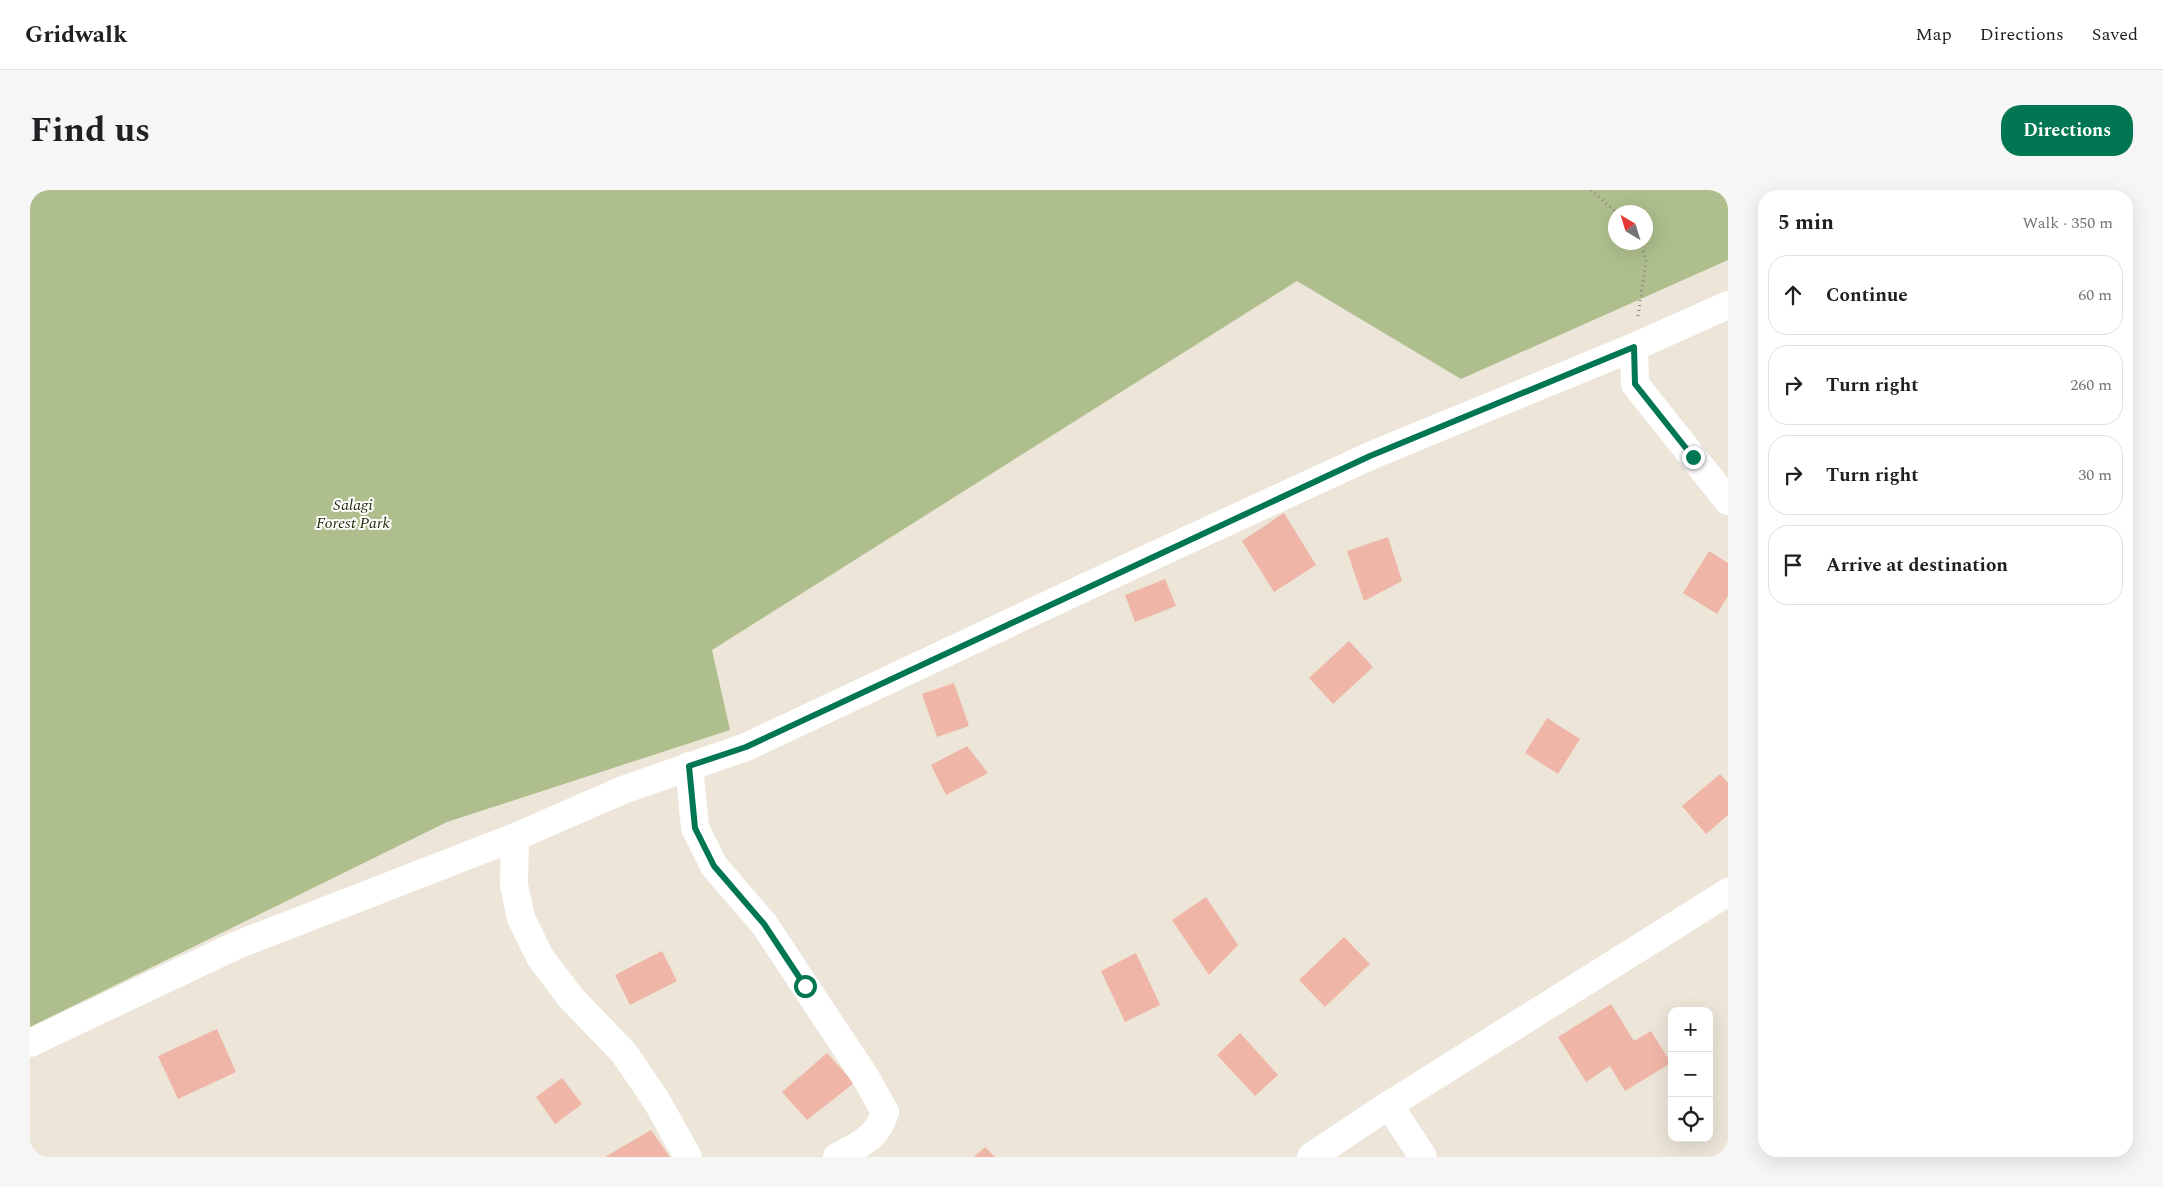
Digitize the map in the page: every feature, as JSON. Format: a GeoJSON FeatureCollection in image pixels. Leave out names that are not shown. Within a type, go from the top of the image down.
{"type":"FeatureCollection","features":[{"type":"Feature","properties":{"kind":"street"},"geometry":{"type":"LineString","coordinates":[[30,1043],[236,945],[516,837],[624,790],[746,747],[1096,582],[1370,456],[1634,347],[1728,305]]}},
{"type":"Feature","properties":{"kind":"street"},"geometry":{"type":"LineString","coordinates":[[1634,347],[1635,384],[1728,501]]}},
{"type":"Feature","properties":{"kind":"street"},"geometry":{"type":"LineString","coordinates":[[689,766],[695,828],[714,866],[764,924],[866,1078],[885,1112],[881,1126],[869,1139],[837,1157]]}},
{"type":"Feature","properties":{"kind":"street"},"geometry":{"type":"LineString","coordinates":[[516,837],[514,885],[521,918],[540,957],[571,998],[624,1053],[656,1100],[688,1157]]}},
{"type":"Feature","properties":{"kind":"street"},"geometry":{"type":"LineString","coordinates":[[1311,1157],[1389,1105],[1728,892]]}},
{"type":"Feature","properties":{"kind":"street"},"geometry":{"type":"LineString","coordinates":[[1389,1105],[1423,1157]]}},
{"type":"Feature","properties":{"kind":"path"},"geometry":{"type":"LineString","coordinates":[[1591,190],[1608,205]]}},
{"type":"Feature","properties":{"kind":"path"},"geometry":{"type":"LineString","coordinates":[[1634,347],[1646,261],[1643,250]]}},
{"type":"Feature","properties":{"kind":"green space","name":"Salagi Forest Park"},"geometry":{"type":"Polygon","coordinates":[[[30,190],[1728,190],[1728,260],[1461,379],[1297,281],[712,650],[730,730],[447,822],[30,1027],[30,190]]]}},
{"type":"Feature","properties":{"kind":"building"},"geometry":{"type":"Polygon","coordinates":[[[1284,513],[1316,565],[1274,592],[1242,541],[1284,513]]]}},
{"type":"Feature","properties":{"kind":"building"},"geometry":{"type":"Polygon","coordinates":[[[1388,537],[1402,581],[1364,601],[1347,551],[1388,537]]]}},
{"type":"Feature","properties":{"kind":"building"},"geometry":{"type":"Polygon","coordinates":[[[1709,551],[1728,563],[1728,596],[1717,614],[1683,593],[1709,551]]]}},
{"type":"Feature","properties":{"kind":"building"},"geometry":{"type":"Polygon","coordinates":[[[1165,579],[1176,606],[1135,622],[1125,595],[1165,579]]]}},
{"type":"Feature","properties":{"kind":"building"},"geometry":{"type":"Polygon","coordinates":[[[1349,641],[1373,667],[1333,704],[1309,678],[1349,641]]]}},
{"type":"Feature","properties":{"kind":"building"},"geometry":{"type":"Polygon","coordinates":[[[954,683],[969,726],[937,737],[922,694],[954,683]]]}},
{"type":"Feature","properties":{"kind":"building"},"geometry":{"type":"Polygon","coordinates":[[[1547,718],[1580,739],[1558,774],[1525,753],[1547,718]]]}},
{"type":"Feature","properties":{"kind":"building"},"geometry":{"type":"Polygon","coordinates":[[[967,746],[988,773],[946,795],[931,765],[967,746]]]}},
{"type":"Feature","properties":{"kind":"building"},"geometry":{"type":"Polygon","coordinates":[[[1720,774],[1728,783],[1728,815],[1706,834],[1682,806],[1720,774]]]}},
{"type":"Feature","properties":{"kind":"building"},"geometry":{"type":"Polygon","coordinates":[[[1206,897],[1238,945],[1209,975],[1172,920],[1206,897]]]}},
{"type":"Feature","properties":{"kind":"building"},"geometry":{"type":"Polygon","coordinates":[[[1344,937],[1370,964],[1325,1007],[1299,980],[1344,937]]]}},
{"type":"Feature","properties":{"kind":"building"},"geometry":{"type":"Polygon","coordinates":[[[662,951],[677,981],[630,1005],[615,975],[662,951]]]}},
{"type":"Feature","properties":{"kind":"building"},"geometry":{"type":"Polygon","coordinates":[[[1136,953],[1160,1005],[1125,1022],[1101,971],[1136,953]]]}},
{"type":"Feature","properties":{"kind":"building"},"geometry":{"type":"Polygon","coordinates":[[[1611,1004],[1634,1041],[1651,1031],[1668,1058],[1668,1065],[1625,1091],[1610,1066],[1586,1082],[1558,1037],[1611,1004]]]}},
{"type":"Feature","properties":{"kind":"building"},"geometry":{"type":"Polygon","coordinates":[[[217,1029],[236,1072],[178,1099],[158,1056],[217,1029]]]}},
{"type":"Feature","properties":{"kind":"building"},"geometry":{"type":"Polygon","coordinates":[[[1240,1033],[1278,1075],[1255,1096],[1217,1055],[1240,1033]]]}},
{"type":"Feature","properties":{"kind":"building"},"geometry":{"type":"Polygon","coordinates":[[[827,1053],[854,1083],[807,1120],[782,1092],[827,1053]]]}},
{"type":"Feature","properties":{"kind":"building"},"geometry":{"type":"Polygon","coordinates":[[[562,1078],[582,1104],[555,1124],[536,1097],[562,1078]]]}},
{"type":"Feature","properties":{"kind":"building"},"geometry":{"type":"Polygon","coordinates":[[[651,1130],[670,1157],[605,1157],[651,1130]]]}},
{"type":"Feature","properties":{"kind":"building"},"geometry":{"type":"Polygon","coordinates":[[[985,1147],[995,1157],[974,1157],[985,1147]]]}},
{"type":"Feature","properties":{"kind":"route"},"geometry":{"type":"LineString","coordinates":[[805,986],[764,924],[714,866],[695,828],[689,766],[746,747],[1070,594],[1370,456],[1634,347],[1635,384],[1693,457]]}}]}
